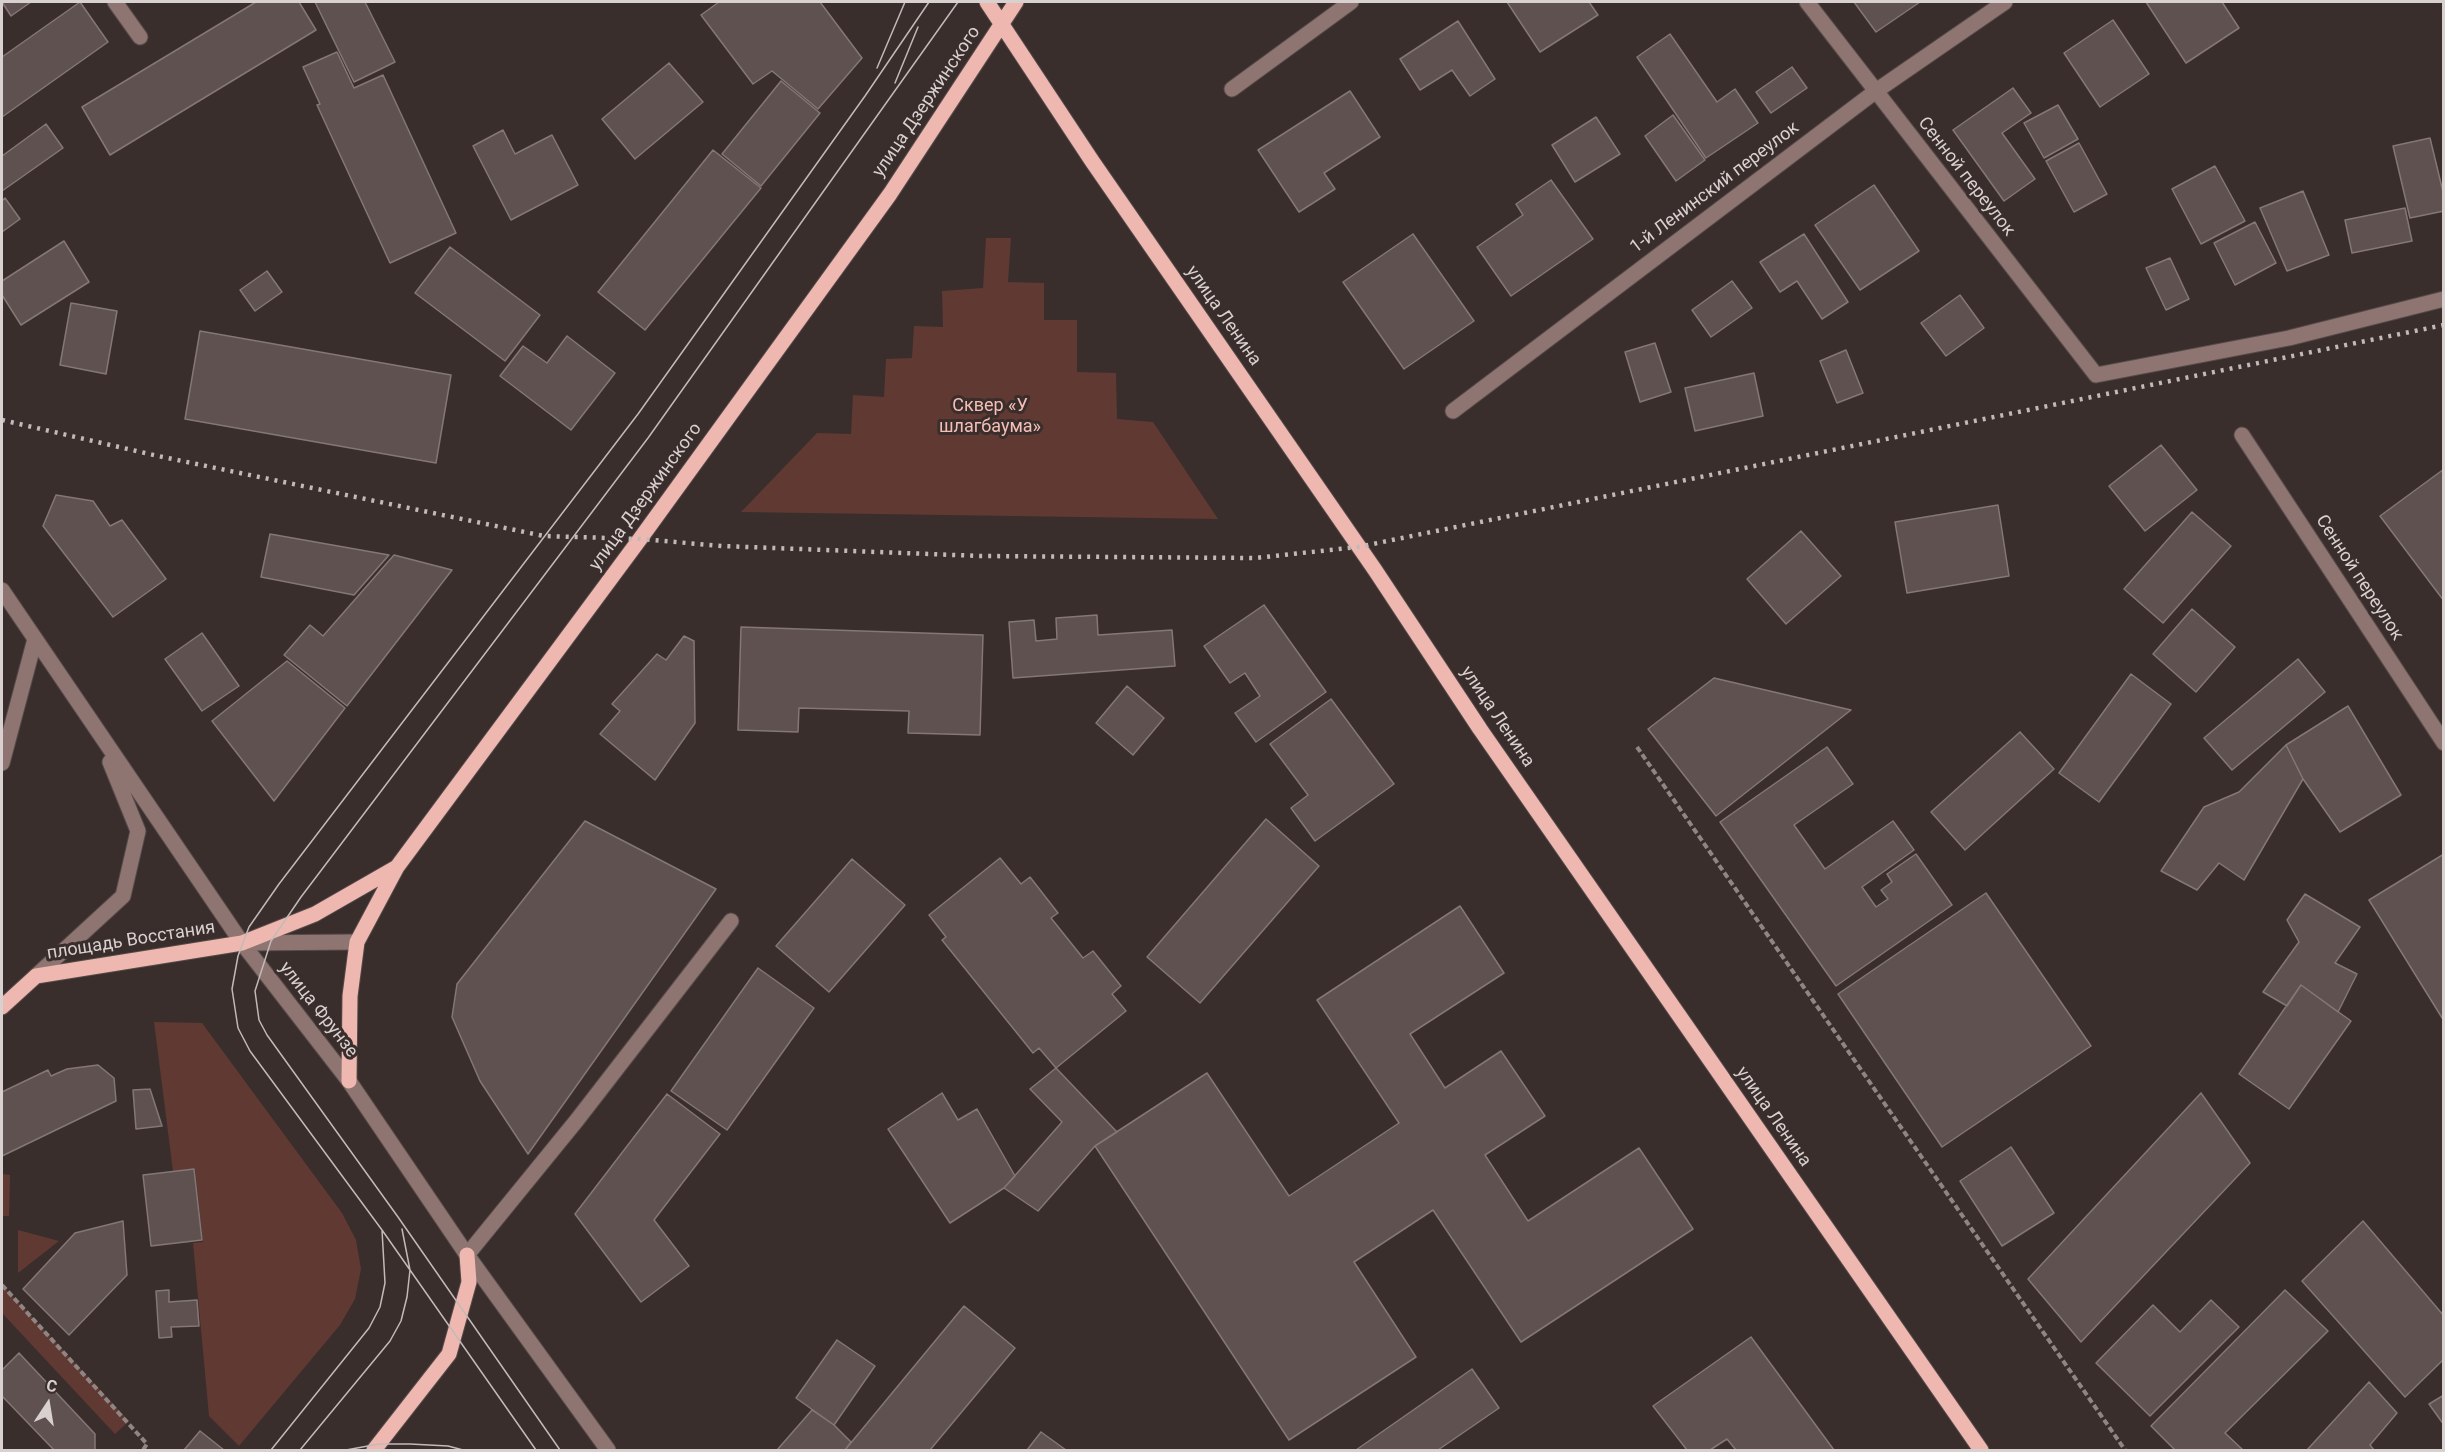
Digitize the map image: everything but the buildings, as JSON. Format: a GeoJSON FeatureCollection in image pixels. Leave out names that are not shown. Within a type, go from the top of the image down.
{"type":"FeatureCollection","features":[{"type":"Feature","properties":{"kind":"main road","name":"улица Ленина"},"geometry":{"type":"LineString","coordinates":[[987,2],[1092,161],[1375,570],[1480,729],[1981,1450]]}},
{"type":"Feature","properties":{"kind":"main road","name":"улица Дзержинского"},"geometry":{"type":"LineString","coordinates":[[242,944],[315,914],[397,867],[640,539],[890,194],[1016,2]]}},
{"type":"Feature","properties":{"kind":"main road"},"geometry":{"type":"LineString","coordinates":[[349,1081],[351,996],[357,942],[397,867]]}},
{"type":"Feature","properties":{"kind":"main road","name":"площадь Восстания"},"geometry":{"type":"LineString","coordinates":[[2,1007],[36,976],[242,944]]}},
{"type":"Feature","properties":{"kind":"main road"},"geometry":{"type":"LineString","coordinates":[[375,1450],[449,1354],[469,1282],[467,1255]]}},
{"type":"Feature","properties":{"kind":"street"},"geometry":{"type":"LineString","coordinates":[[115,2],[140,37]]}},
{"type":"Feature","properties":{"kind":"street"},"geometry":{"type":"LineString","coordinates":[[1232,89],[1351,2]]}},
{"type":"Feature","properties":{"kind":"street","name":"Сенной переулок"},"geometry":{"type":"LineString","coordinates":[[1807,2],[2096,375],[2289,338],[2444,299]]}},
{"type":"Feature","properties":{"kind":"street","name":"1-й Ленинский переулок"},"geometry":{"type":"LineString","coordinates":[[1453,411],[1876,91],[2005,2]]}},
{"type":"Feature","properties":{"kind":"street","name":"Сенной переулок"},"geometry":{"type":"LineString","coordinates":[[2242,435],[2444,743]]}},
{"type":"Feature","properties":{"kind":"street","name":"улица Фрунзе"},"geometry":{"type":"LineString","coordinates":[[2,590],[242,944],[349,1081],[467,1255],[608,1450]]}},
{"type":"Feature","properties":{"kind":"street"},"geometry":{"type":"LineString","coordinates":[[2,763],[35,639]]}},
{"type":"Feature","properties":{"kind":"street"},"geometry":{"type":"LineString","coordinates":[[36,976],[123,896],[138,831],[99,734]]}},
{"type":"Feature","properties":{"kind":"street"},"geometry":{"type":"LineString","coordinates":[[467,1255],[577,1120],[731,921]]}},
{"type":"Feature","properties":{"kind":"street"},"geometry":{"type":"LineString","coordinates":[[242,944],[357,942]]}},
{"type":"Feature","properties":{"kind":"path"},"geometry":{"type":"LineString","coordinates":[[1637,747],[2125,1450]]}},
{"type":"Feature","properties":{"kind":"path"},"geometry":{"type":"LineString","coordinates":[[2,1285],[147,1444],[142,1450]]}},
{"type":"Feature","properties":{"kind":"green space","name":"Сквер «У шлагбаума»"},"geometry":{"type":"Polygon","coordinates":[[[986,238],[1011,238],[1008,282],[1044,283],[1044,320],[1077,320],[1077,372],[1116,373],[1117,419],[1153,422],[1218,519],[741,512],[817,433],[851,434],[853,395],[884,397],[886,359],[912,358],[914,326],[943,327],[942,291],[983,288],[986,238]]]}},
{"type":"Feature","properties":{"kind":"green space"},"geometry":{"type":"Polygon","coordinates":[[[154,1022],[202,1023],[342,1213],[356,1240],[361,1269],[355,1299],[340,1325],[239,1446],[209,1416],[193,1243],[203,1242],[195,1169],[173,1171],[154,1022]]]}},
{"type":"Feature","properties":{"kind":"green space"},"geometry":{"type":"Polygon","coordinates":[[[2,1174],[10,1175],[9,1216],[2,1216],[2,1174]]]}},
{"type":"Feature","properties":{"kind":"green space"},"geometry":{"type":"Polygon","coordinates":[[[18,1230],[59,1241],[18,1273],[18,1230]]]}},
{"type":"Feature","properties":{"kind":"green space"},"geometry":{"type":"Polygon","coordinates":[[[2,1285],[129,1421],[115,1434],[2,1313],[2,1285]]]}},
{"type":"Feature","properties":{"kind":"tram line"},"geometry":{"type":"LineString","coordinates":[[877,68],[905,2]]}},
{"type":"Feature","properties":{"kind":"tram line"},"geometry":{"type":"LineString","coordinates":[[536,1450],[382,1230],[250,1051],[238,1028],[232,989],[238,956],[249,927],[279,884],[638,414],[865,96],[929,2]]}},
{"type":"Feature","properties":{"kind":"tram line"},"geometry":{"type":"LineString","coordinates":[[560,1450],[398,1217],[267,1035],[259,1020],[255,991],[271,941],[301,897],[648,438],[958,2]]}},
{"type":"Feature","properties":{"kind":"tram line"},"geometry":{"type":"LineString","coordinates":[[895,83],[918,27]]}},
{"type":"Feature","properties":{"kind":"tram line"},"geometry":{"type":"LineString","coordinates":[[300,1450],[390,1341],[401,1321],[410,1270],[402,1229]]}},
{"type":"Feature","properties":{"kind":"tram line"},"geometry":{"type":"LineString","coordinates":[[271,1450],[369,1328],[380,1307],[385,1283],[382,1230]]}},
{"type":"Feature","properties":{"kind":"tram line"},"geometry":{"type":"LineString","coordinates":[[346,1450],[379,1444],[448,1446],[463,1450]]}},
{"type":"Feature","properties":{"kind":"railway"},"geometry":{"type":"LineString","coordinates":[[2,420],[158,456],[544,536],[640,539],[722,546],[981,556],[1255,558],[1358,547],[2444,325]]}}]}
